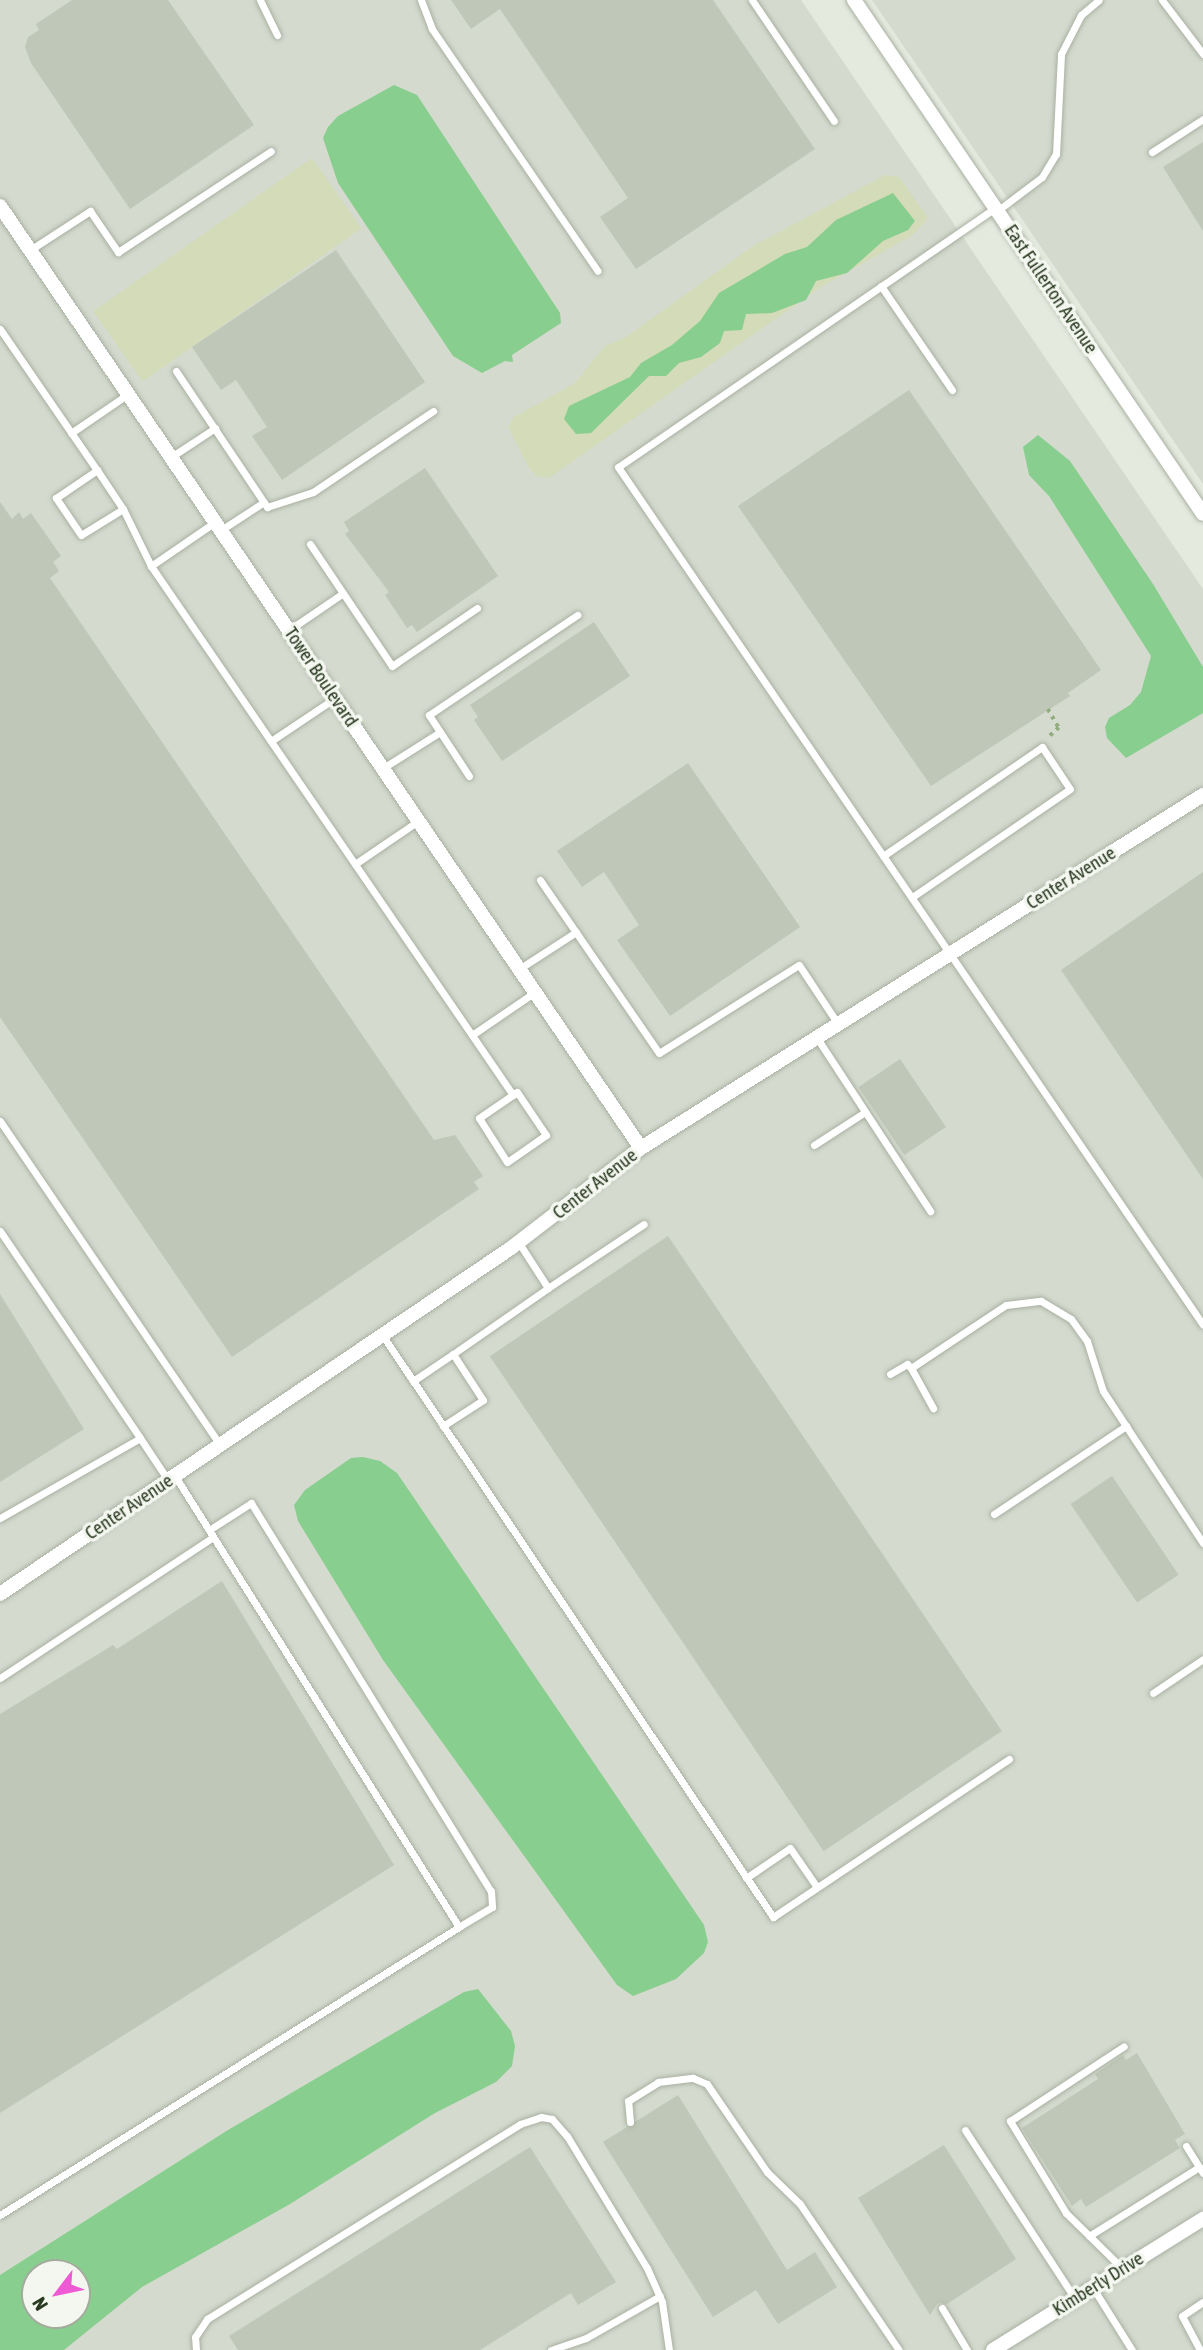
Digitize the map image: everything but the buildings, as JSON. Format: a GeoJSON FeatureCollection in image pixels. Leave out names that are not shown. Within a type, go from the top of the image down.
{"type":"FeatureCollection","features":[{"type":"Feature","properties":{"kind":"street","name":"East Fullerton Avenue"},"geometry":{"type":"LineString","coordinates":[[854,0],[1203,514]]}},
{"type":"Feature","properties":{"kind":"street","name":"Tower Boulevard"},"geometry":{"type":"LineString","coordinates":[[0,206],[641,1148]]}},
{"type":"Feature","properties":{"kind":"street","name":"Center Avenue"},"geometry":{"type":"LineString","coordinates":[[0,1594],[519,1243],[641,1148],[1203,795]]}},
{"type":"Feature","properties":{"kind":"street","name":"Kimberly Drive"},"geometry":{"type":"LineString","coordinates":[[993,2350],[1203,2219]]}},
{"type":"Feature","properties":{"kind":"lane"},"geometry":{"type":"LineString","coordinates":[[260,0],[277,35]]}},
{"type":"Feature","properties":{"kind":"lane"},"geometry":{"type":"LineString","coordinates":[[421,0],[432,29],[598,271]]}},
{"type":"Feature","properties":{"kind":"lane"},"geometry":{"type":"LineString","coordinates":[[752,0],[834,121]]}},
{"type":"Feature","properties":{"kind":"lane"},"geometry":{"type":"LineString","coordinates":[[1099,0],[1081,15],[1061,54],[1056,153],[1042,177],[618,467],[1203,1325]]}},
{"type":"Feature","properties":{"kind":"lane"},"geometry":{"type":"LineString","coordinates":[[1163,0],[1203,54]]}},
{"type":"Feature","properties":{"kind":"lane"},"geometry":{"type":"LineString","coordinates":[[1152,152],[1203,119]]}},
{"type":"Feature","properties":{"kind":"lane"},"geometry":{"type":"LineString","coordinates":[[30,250],[90,211],[118,252],[271,151]]}},
{"type":"Feature","properties":{"kind":"lane"},"geometry":{"type":"LineString","coordinates":[[881,286],[952,390]]}},
{"type":"Feature","properties":{"kind":"lane"},"geometry":{"type":"LineString","coordinates":[[0,329],[123,509],[150,566],[513,1095]]}},
{"type":"Feature","properties":{"kind":"lane"},"geometry":{"type":"LineString","coordinates":[[176,371],[267,507],[279,506],[313,492],[433,411]]}},
{"type":"Feature","properties":{"kind":"lane"},"geometry":{"type":"LineString","coordinates":[[71,433],[128,394]]}},
{"type":"Feature","properties":{"kind":"lane"},"geometry":{"type":"LineString","coordinates":[[171,457],[215,428]]}},
{"type":"Feature","properties":{"kind":"lane"},"geometry":{"type":"LineString","coordinates":[[97,471],[56,498],[81,535],[123,509]]}},
{"type":"Feature","properties":{"kind":"lane"},"geometry":{"type":"LineString","coordinates":[[150,566],[264,502]]}},
{"type":"Feature","properties":{"kind":"lane"},"geometry":{"type":"LineString","coordinates":[[310,544],[392,666],[477,608]]}},
{"type":"Feature","properties":{"kind":"lane"},"geometry":{"type":"LineString","coordinates":[[289,630],[343,593]]}},
{"type":"Feature","properties":{"kind":"lane"},"geometry":{"type":"LineString","coordinates":[[469,776],[429,715],[577,615]]}},
{"type":"Feature","properties":{"kind":"lane"},"geometry":{"type":"LineString","coordinates":[[271,741],[335,698]]}},
{"type":"Feature","properties":{"kind":"lane"},"geometry":{"type":"LineString","coordinates":[[383,768],[440,732]]}},
{"type":"Feature","properties":{"kind":"lane"},"geometry":{"type":"LineString","coordinates":[[883,856],[1042,747],[1070,789],[912,897]]}},
{"type":"Feature","properties":{"kind":"lane"},"geometry":{"type":"LineString","coordinates":[[355,864],[418,820]]}},
{"type":"Feature","properties":{"kind":"lane"},"geometry":{"type":"LineString","coordinates":[[540,880],[659,1053],[799,965],[838,1024]]}},
{"type":"Feature","properties":{"kind":"lane"},"geometry":{"type":"LineString","coordinates":[[519,969],[576,932]]}},
{"type":"Feature","properties":{"kind":"lane"},"geometry":{"type":"LineString","coordinates":[[472,1035],[535,992]]}},
{"type":"Feature","properties":{"kind":"lane"},"geometry":{"type":"LineString","coordinates":[[817,1038],[930,1211]]}},
{"type":"Feature","properties":{"kind":"lane"},"geometry":{"type":"LineString","coordinates":[[517,1091],[546,1135],[507,1162],[479,1118],[513,1095],[517,1091]]}},
{"type":"Feature","properties":{"kind":"lane"},"geometry":{"type":"LineString","coordinates":[[814,1145],[865,1112]]}},
{"type":"Feature","properties":{"kind":"lane"},"geometry":{"type":"LineString","coordinates":[[0,1121],[220,1446]]}},
{"type":"Feature","properties":{"kind":"lane"},"geometry":{"type":"LineString","coordinates":[[413,1381],[644,1224]]}},
{"type":"Feature","properties":{"kind":"lane"},"geometry":{"type":"LineString","coordinates":[[0,1231],[140,1438],[211,1534],[459,1927]]}},
{"type":"Feature","properties":{"kind":"lane"},"geometry":{"type":"LineString","coordinates":[[519,1243],[548,1288]]}},
{"type":"Feature","properties":{"kind":"lane"},"geometry":{"type":"LineString","coordinates":[[911,1368],[1006,1305],[1041,1301],[1071,1319],[1087,1341],[1103,1391],[1203,1543]]}},
{"type":"Feature","properties":{"kind":"lane"},"geometry":{"type":"LineString","coordinates":[[383,1336],[773,1917],[1009,1759]]}},
{"type":"Feature","properties":{"kind":"lane"},"geometry":{"type":"LineString","coordinates":[[443,1426],[483,1400],[453,1354]]}},
{"type":"Feature","properties":{"kind":"lane"},"geometry":{"type":"LineString","coordinates":[[890,1374],[907,1364],[933,1408]]}},
{"type":"Feature","properties":{"kind":"lane"},"geometry":{"type":"LineString","coordinates":[[994,1514],[1126,1426]]}},
{"type":"Feature","properties":{"kind":"lane"},"geometry":{"type":"LineString","coordinates":[[0,1518],[140,1438]]}},
{"type":"Feature","properties":{"kind":"lane"},"geometry":{"type":"LineString","coordinates":[[0,1678],[211,1534],[251,1503],[491,1891],[492,1908],[0,2215]]}},
{"type":"Feature","properties":{"kind":"lane"},"geometry":{"type":"LineString","coordinates":[[1153,1693],[1203,1659]]}},
{"type":"Feature","properties":{"kind":"lane"},"geometry":{"type":"LineString","coordinates":[[746,1878],[790,1848],[817,1887]]}},
{"type":"Feature","properties":{"kind":"lane"},"geometry":{"type":"LineString","coordinates":[[1123,2269],[1066,2213],[1010,2121],[1124,2046]]}},
{"type":"Feature","properties":{"kind":"lane"},"geometry":{"type":"LineString","coordinates":[[630,2122],[628,2101],[659,2082],[693,2078],[707,2084],[767,2172],[800,2204],[899,2350]]}},
{"type":"Feature","properties":{"kind":"lane"},"geometry":{"type":"LineString","coordinates":[[196,2350],[195,2337],[208,2319],[520,2124],[541,2117],[552,2119],[567,2136],[647,2268],[660,2296],[669,2350]]}},
{"type":"Feature","properties":{"kind":"lane"},"geometry":{"type":"LineString","coordinates":[[965,2130],[1074,2299]]}},
{"type":"Feature","properties":{"kind":"lane"},"geometry":{"type":"LineString","coordinates":[[1088,2236],[1201,2170],[1186,2146]]}},
{"type":"Feature","properties":{"kind":"lane"},"geometry":{"type":"LineString","coordinates":[[1093,2288],[1132,2350]]}},
{"type":"Feature","properties":{"kind":"lane"},"geometry":{"type":"LineString","coordinates":[[551,2350],[586,2338],[660,2296]]}},
{"type":"Feature","properties":{"kind":"lane"},"geometry":{"type":"LineString","coordinates":[[1200,2350],[1182,2316],[1203,2302]]}},
{"type":"Feature","properties":{"kind":"lane"},"geometry":{"type":"LineString","coordinates":[[942,2308],[967,2350]]}},
{"type":"Feature","properties":{"kind":"path"},"geometry":{"type":"LineString","coordinates":[[1042,747],[1059,728],[1048,709]]}},
{"type":"Feature","properties":{"kind":"shaded area"},"geometry":{"type":"Polygon","coordinates":[[[0,0],[801,0],[1203,589],[1203,2350],[0,2350],[0,0]]]}},
{"type":"Feature","properties":{"kind":"shaded area"},"geometry":{"type":"Polygon","coordinates":[[[872,0],[1203,0],[1203,484],[872,0]]]}},
{"type":"Feature","properties":{"kind":"shaded area"},"geometry":{"type":"Polygon","coordinates":[[[394,85],[417,95],[560,313],[561,323],[512,355],[513,362],[505,361],[482,373],[453,356],[338,183],[323,138],[328,127],[338,116],[394,85]]]}},
{"type":"Feature","properties":{"kind":"shaded area"},"geometry":{"type":"Polygon","coordinates":[[[312,158],[361,228],[143,382],[93,311],[312,158]]]}},
{"type":"Feature","properties":{"kind":"shaded area"},"geometry":{"type":"Polygon","coordinates":[[[885,175],[899,177],[928,218],[913,235],[821,287],[549,478],[536,476],[529,468],[508,427],[514,417],[575,383],[605,346],[626,337],[753,246],[885,175]]]}},
{"type":"Feature","properties":{"kind":"shaded area"},"geometry":{"type":"Polygon","coordinates":[[[893,193],[915,221],[908,230],[883,241],[847,273],[816,281],[806,300],[772,313],[746,314],[742,330],[724,331],[720,343],[701,357],[679,363],[666,376],[649,376],[591,433],[576,434],[564,419],[569,406],[630,377],[641,363],[672,345],[700,321],[719,293],[785,254],[807,247],[836,220],[893,193]]]}},
{"type":"Feature","properties":{"kind":"shaded area"},"geometry":{"type":"Polygon","coordinates":[[[1038,435],[1070,461],[1153,584],[1203,667],[1203,713],[1126,758],[1107,738],[1105,727],[1109,718],[1130,705],[1141,692],[1151,656],[1049,496],[1029,475],[1023,447],[1038,435]]]}},
{"type":"Feature","properties":{"kind":"shaded area"},"geometry":{"type":"Polygon","coordinates":[[[363,1457],[380,1461],[397,1473],[704,1925],[708,1942],[704,1953],[676,1979],[633,1996],[617,1985],[383,1660],[298,1521],[294,1505],[305,1490],[351,1458],[363,1457]]]}},
{"type":"Feature","properties":{"kind":"shaded area"},"geometry":{"type":"Polygon","coordinates":[[[478,1989],[511,2031],[515,2046],[512,2066],[496,2082],[435,2113],[290,2204],[142,2287],[91,2328],[91,2259],[25,2259],[228,2130],[464,1992],[478,1989]]]}},
{"type":"Feature","properties":{"kind":"shaded area"},"geometry":{"type":"Polygon","coordinates":[[[21,2262],[21,2329],[90,2329],[64,2350],[0,2350],[0,2275],[21,2262]]]}}]}
